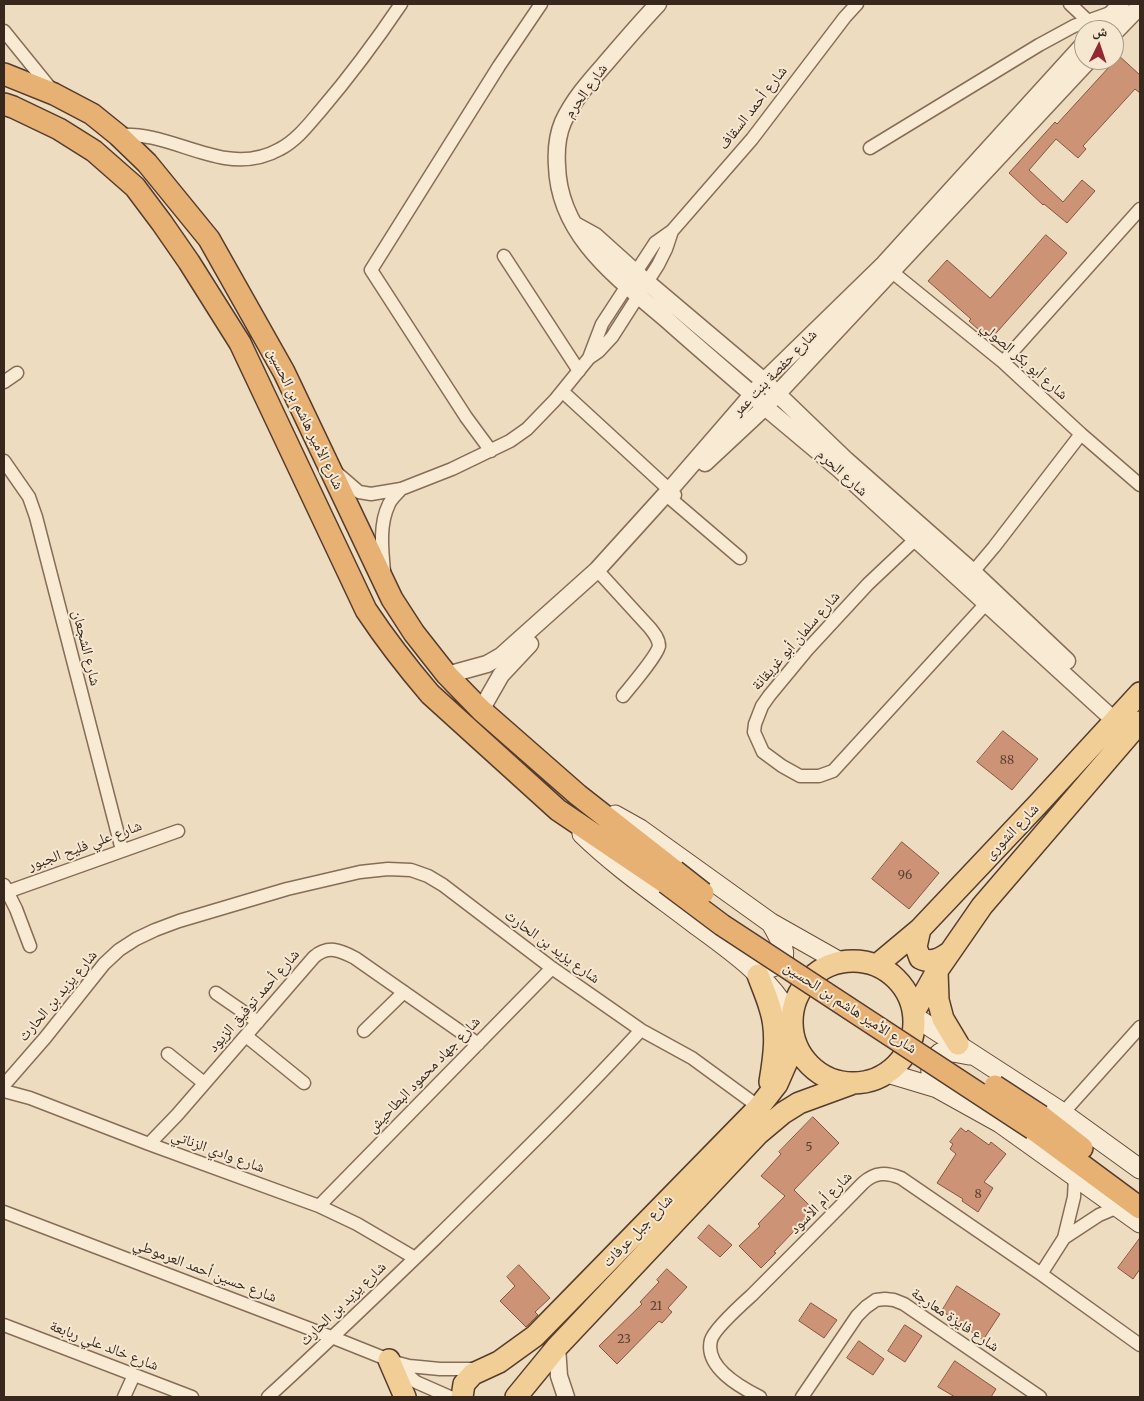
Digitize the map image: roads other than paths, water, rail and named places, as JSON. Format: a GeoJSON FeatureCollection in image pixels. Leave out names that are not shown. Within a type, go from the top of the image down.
{"type":"FeatureCollection","features":[{"type":"Feature","properties":{"kind":"highway","name":"شارع الأمير هاشم بن الحسين"},"geometry":{"type":"LineString","coordinates":[[4,74],[54,94],[92,114],[118,135],[147,164],[208,239],[284,372],[392,599],[414,633],[448,675],[481,710],[671,877],[722,926],[1037,1123],[1140,1191]]}},
{"type":"Feature","properties":{"kind":"highway","name":"شارع الأمير هاشم بن الحسين"},"geometry":{"type":"LineString","coordinates":[[4,104],[59,129],[94,151],[135,187],[189,262],[240,343],[366,610],[391,648],[430,694],[558,810],[671,877]]}},
{"type":"Feature","properties":{"kind":"highway","name":"شارع الأمير هاشم بن الحسين"},"geometry":{"type":"LineString","coordinates":[[1037,1123],[1140,1208]]}},
{"type":"Feature","properties":{"kind":"main road","name":"شارع الشورى"},"geometry":{"type":"LineString","coordinates":[[914,1014],[937,971],[950,952],[1126,719],[1140,693]]}},
{"type":"Feature","properties":{"kind":"main road","name":"شارع الشورى"},"geometry":{"type":"LineString","coordinates":[[877,966],[920,929],[1040,802],[1126,719]]}},
{"type":"Feature","properties":{"kind":"main road","name":"شارع الأمير هاشم بن الحسين"},"geometry":{"type":"LineString","coordinates":[[578,795],[640,829],[771,923],[840,962]]}},
{"type":"Feature","properties":{"kind":"main road","name":"شارع الأمير هاشم بن الحسين"},"geometry":{"type":"LineString","coordinates":[[558,810],[608,859],[752,968],[781,998],[792,1017]]}},
{"type":"Feature","properties":{"kind":"main road"},"geometry":{"type":"LineString","coordinates":[[771,923],[783,946],[783,960],[771,968],[752,968],[771,1009],[774,1031],[773,1062],[768,1094],[792,1090],[799,1103]]}},
{"type":"Feature","properties":{"kind":"main road"},"geometry":{"type":"LineString","coordinates":[[920,929],[916,947],[920,958],[924,960],[937,960],[950,952]]}},
{"type":"Feature","properties":{"kind":"main road"},"geometry":{"type":"LineString","coordinates":[[858,961],[877,966],[890,973],[902,984],[909,997],[914,1014],[914,1033],[909,1049],[900,1062],[887,1073],[870,1081],[851,1084],[827,1078],[807,1064],[795,1043],[792,1017],[799,993],[816,973],[840,962],[858,961]]}},
{"type":"Feature","properties":{"kind":"main road"},"geometry":{"type":"LineString","coordinates":[[937,971],[938,1000],[942,1019],[958,1044]]}},
{"type":"Feature","properties":{"kind":"main road","name":"شارع الأمير هاشم بن الحسين"},"geometry":{"type":"LineString","coordinates":[[914,1014],[1063,1113],[1140,1169]]}},
{"type":"Feature","properties":{"kind":"main road","name":"شارع جبل عرفات"},"geometry":{"type":"LineString","coordinates":[[462,1397],[464,1384],[468,1378],[512,1354],[535,1336],[768,1094],[795,1043]]}},
{"type":"Feature","properties":{"kind":"main road"},"geometry":{"type":"LineString","coordinates":[[937,1088],[931,1072],[931,1066],[933,1060],[940,1053],[953,1052],[978,1057]]}},
{"type":"Feature","properties":{"kind":"main road","name":"شارع الأمير هاشم بن الحسين"},"geometry":{"type":"LineString","coordinates":[[887,1073],[937,1088],[1000,1122],[1140,1223]]}},
{"type":"Feature","properties":{"kind":"main road","name":"شارع جبل عرفات"},"geometry":{"type":"LineString","coordinates":[[516,1397],[557,1346],[758,1134],[799,1103],[851,1084]]}},
{"type":"Feature","properties":{"kind":"main road"},"geometry":{"type":"LineString","coordinates":[[392,1361],[405,1397]]}},
{"type":"Feature","properties":{"kind":"street"},"geometry":{"type":"LineString","coordinates":[[118,135],[144,136],[226,159],[248,159],[270,154],[290,143],[306,127],[363,58],[401,4]]}},
{"type":"Feature","properties":{"kind":"street"},"geometry":{"type":"LineString","coordinates":[[491,451],[466,417],[371,270],[499,66],[541,4]]}},
{"type":"Feature","properties":{"kind":"street","name":"شارع الحرم"},"geometry":{"type":"LineString","coordinates":[[658,4],[584,88],[562,124],[557,146],[558,178],[564,203],[573,224],[588,247],[605,266],[637,284],[764,381],[843,465],[1126,719]]}},
{"type":"Feature","properties":{"kind":"street","name":"شارع أحمد السقاف"},"geometry":{"type":"LineString","coordinates":[[328,463],[346,482],[359,492],[371,494],[401,489],[491,451],[527,429],[563,392],[589,358],[602,324],[666,249],[672,231],[752,138],[857,4]]}},
{"type":"Feature","properties":{"kind":"street"},"geometry":{"type":"LineString","coordinates":[[1070,4],[1087,20]]}},
{"type":"Feature","properties":{"kind":"street"},"geometry":{"type":"LineString","coordinates":[[1124,23],[1140,6]]}},
{"type":"Feature","properties":{"kind":"street"},"geometry":{"type":"LineString","coordinates":[[1099,20],[1117,8]]}},
{"type":"Feature","properties":{"kind":"street"},"geometry":{"type":"LineString","coordinates":[[4,31],[54,94]]}},
{"type":"Feature","properties":{"kind":"street"},"geometry":{"type":"LineString","coordinates":[[870,148],[1039,45],[1074,32]]}},
{"type":"Feature","properties":{"kind":"street"},"geometry":{"type":"LineString","coordinates":[[4,68],[17,65],[21,57],[20,51]]}},
{"type":"Feature","properties":{"kind":"street","name":"شارع حفصة بنت عمر"},"geometry":{"type":"LineString","coordinates":[[672,495],[765,407],[1074,55]]}},
{"type":"Feature","properties":{"kind":"street","name":"شارع حفصة بنت عمر"},"geometry":{"type":"LineString","coordinates":[[481,710],[501,675],[511,663],[600,574],[672,495],[764,381],[888,268],[1079,70]]}},
{"type":"Feature","properties":{"kind":"street"},"geometry":{"type":"LineString","coordinates":[[1003,362],[1140,209]]}},
{"type":"Feature","properties":{"kind":"street"},"geometry":{"type":"LineString","coordinates":[[504,256],[579,371]]}},
{"type":"Feature","properties":{"kind":"street","name":"شارع أبو بكر الصولي"},"geometry":{"type":"LineString","coordinates":[[888,268],[1003,362],[1140,485]]}},
{"type":"Feature","properties":{"kind":"street","name":"شارع الحرم"},"geometry":{"type":"LineString","coordinates":[[637,284],[765,407],[843,465]]}},
{"type":"Feature","properties":{"kind":"street"},"geometry":{"type":"LineString","coordinates":[[4,382],[17,373]]}},
{"type":"Feature","properties":{"kind":"street"},"geometry":{"type":"LineString","coordinates":[[563,392],[740,558]]}},
{"type":"Feature","properties":{"kind":"street"},"geometry":{"type":"LineString","coordinates":[[968,577],[1081,434]]}},
{"type":"Feature","properties":{"kind":"street","name":"شارع الشجعان"},"geometry":{"type":"LineString","coordinates":[[4,461],[29,497],[36,517],[122,850]]}},
{"type":"Feature","properties":{"kind":"street"},"geometry":{"type":"LineString","coordinates":[[384,583],[382,544],[384,521],[389,504],[401,489]]}},
{"type":"Feature","properties":{"kind":"street","name":"شارع سلمان أبو غريقانة"},"geometry":{"type":"LineString","coordinates":[[920,535],[868,584],[807,650],[769,696],[762,706],[754,732],[763,752],[800,776],[819,776],[833,771],[990,598]]}},
{"type":"Feature","properties":{"kind":"street"},"geometry":{"type":"LineString","coordinates":[[600,574],[650,628],[657,637],[659,644],[652,658],[623,696]]}},
{"type":"Feature","properties":{"kind":"street","name":"شارع حفصة بنت عمر"},"geometry":{"type":"LineString","coordinates":[[448,675],[487,664],[501,656],[600,574]]}},
{"type":"Feature","properties":{"kind":"street","name":"شارع علي فليح الجبور"},"geometry":{"type":"LineString","coordinates":[[5,890],[178,830]]}},
{"type":"Feature","properties":{"kind":"street","name":"شارع يزيد بن الحارث"},"geometry":{"type":"LineString","coordinates":[[4,1085],[45,1038],[104,964],[119,950],[136,939],[179,921],[287,889],[360,872],[388,869],[411,870],[428,876],[459,896],[552,968],[640,1030],[590,1086],[528,1148],[334,1338],[268,1397]]}},
{"type":"Feature","properties":{"kind":"street"},"geometry":{"type":"LineString","coordinates":[[5,890],[30,946]]}},
{"type":"Feature","properties":{"kind":"street","name":"شارع أحمد توفيق الزيود"},"geometry":{"type":"LineString","coordinates":[[149,1144],[314,957],[326,950],[343,951],[355,958],[478,1044]]}},
{"type":"Feature","properties":{"kind":"street","name":"شارع جهاد محمود البطاحيش"},"geometry":{"type":"LineString","coordinates":[[319,1206],[552,968]]}},
{"type":"Feature","properties":{"kind":"street"},"geometry":{"type":"LineString","coordinates":[[364,1031],[404,992]]}},
{"type":"Feature","properties":{"kind":"street"},"geometry":{"type":"LineString","coordinates":[[216,993],[258,1022]]}},
{"type":"Feature","properties":{"kind":"street"},"geometry":{"type":"LineString","coordinates":[[1063,1113],[1140,1027]]}},
{"type":"Feature","properties":{"kind":"street"},"geometry":{"type":"LineString","coordinates":[[640,1030],[692,1058],[768,1094]]}},
{"type":"Feature","properties":{"kind":"street"},"geometry":{"type":"LineString","coordinates":[[246,1036],[304,1083]]}},
{"type":"Feature","properties":{"kind":"street"},"geometry":{"type":"LineString","coordinates":[[168,1054],[204,1083]]}},
{"type":"Feature","properties":{"kind":"street","name":"شارع وادي الزناتي"},"geometry":{"type":"LineString","coordinates":[[4,1091],[30,1098],[319,1206],[357,1224],[415,1258]]}},
{"type":"Feature","properties":{"kind":"street","name":"شارع أم الأسود"},"geometry":{"type":"LineString","coordinates":[[760,1397],[719,1369],[713,1360],[711,1339],[733,1314],[869,1178],[878,1174],[901,1178],[1140,1345]]}},
{"type":"Feature","properties":{"kind":"street"},"geometry":{"type":"LineString","coordinates":[[1041,1274],[1064,1238],[1072,1206],[1075,1177]]}},
{"type":"Feature","properties":{"kind":"street"},"geometry":{"type":"LineString","coordinates":[[1064,1238],[1100,1215],[1118,1208]]}},
{"type":"Feature","properties":{"kind":"street","name":"شارع حسين أحمد العرموطي"},"geometry":{"type":"LineString","coordinates":[[4,1212],[392,1361],[409,1366],[440,1369],[487,1368]]}},
{"type":"Feature","properties":{"kind":"street","name":"شارع فايزة معارجة"},"geometry":{"type":"LineString","coordinates":[[802,1397],[857,1316],[876,1300],[885,1299],[904,1304],[1040,1397]]}},
{"type":"Feature","properties":{"kind":"street","name":"شارع خالد علي ربابعة"},"geometry":{"type":"LineString","coordinates":[[4,1325],[192,1397]]}},
{"type":"Feature","properties":{"kind":"street"},"geometry":{"type":"LineString","coordinates":[[557,1346],[558,1376],[566,1397]]}},
{"type":"Feature","properties":{"kind":"street","name":"شارع حسين أحمد العرموطي"},"geometry":{"type":"LineString","coordinates":[[392,1361],[416,1382],[450,1397]]}},
{"type":"Feature","properties":{"kind":"street"},"geometry":{"type":"LineString","coordinates":[[124,1397],[134,1375]]}}]}
